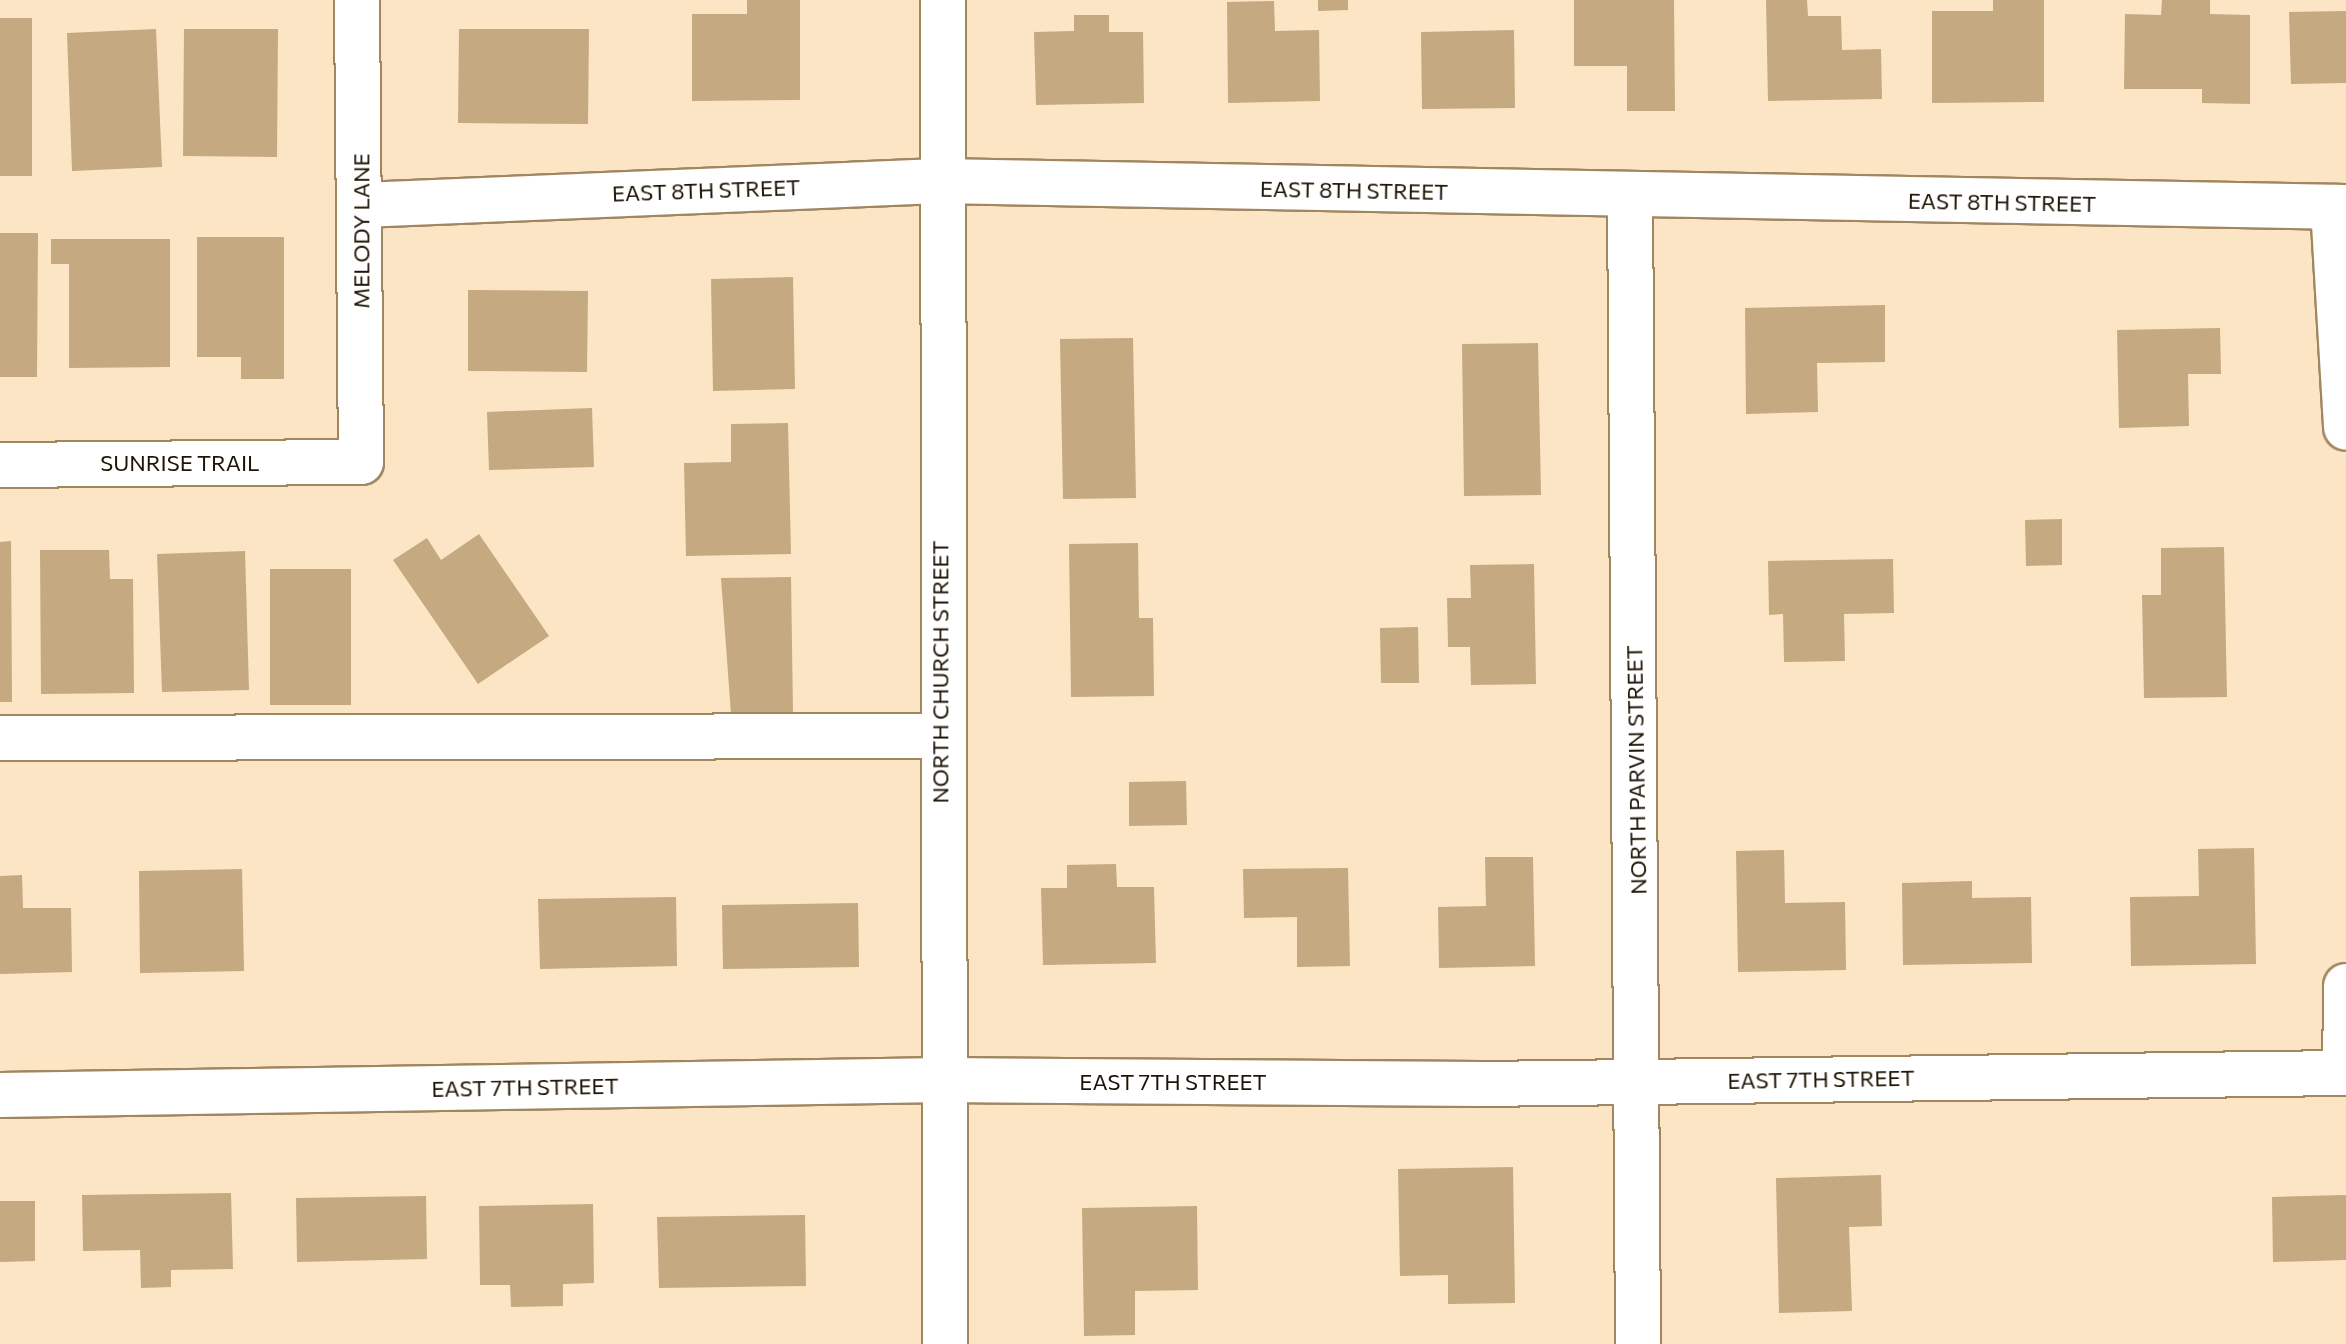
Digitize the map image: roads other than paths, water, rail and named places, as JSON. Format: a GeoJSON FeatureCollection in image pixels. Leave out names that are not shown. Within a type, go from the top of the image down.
{"type":"FeatureCollection","features":[{"type":"Feature","properties":{"kind":"street","name":"MELODY LANE"},"geometry":{"type":"LineString","coordinates":[[357,0],[362,205],[361,462]]}},
{"type":"Feature","properties":{"kind":"street","name":"NORTH CHURCH STREET"},"geometry":{"type":"LineString","coordinates":[[943,0],[939,181],[939,736],[945,1080],[945,1344]]}},
{"type":"Feature","properties":{"kind":"street","name":"EAST 8TH STREET"},"geometry":{"type":"LineString","coordinates":[[362,205],[939,181],[2340,207]]}},
{"type":"Feature","properties":{"kind":"street","name":"NORTH PARVIN STREET"},"geometry":{"type":"LineString","coordinates":[[1630,196],[1639,1081],[1638,1344]]}},
{"type":"Feature","properties":{"kind":"street"},"geometry":{"type":"LineString","coordinates":[[2340,207],[2346,428]]}},
{"type":"Feature","properties":{"kind":"street","name":"SUNRISE TRAIL"},"geometry":{"type":"LineString","coordinates":[[0,465],[361,462]]}},
{"type":"Feature","properties":{"kind":"street"},"geometry":{"type":"LineString","coordinates":[[0,738],[939,736]]}},
{"type":"Feature","properties":{"kind":"street"},"geometry":{"type":"LineString","coordinates":[[2346,986],[2346,1073]]}},
{"type":"Feature","properties":{"kind":"street","name":"EAST 7TH STREET"},"geometry":{"type":"LineString","coordinates":[[0,1095],[945,1080],[1639,1081],[2346,1073]]}}]}
